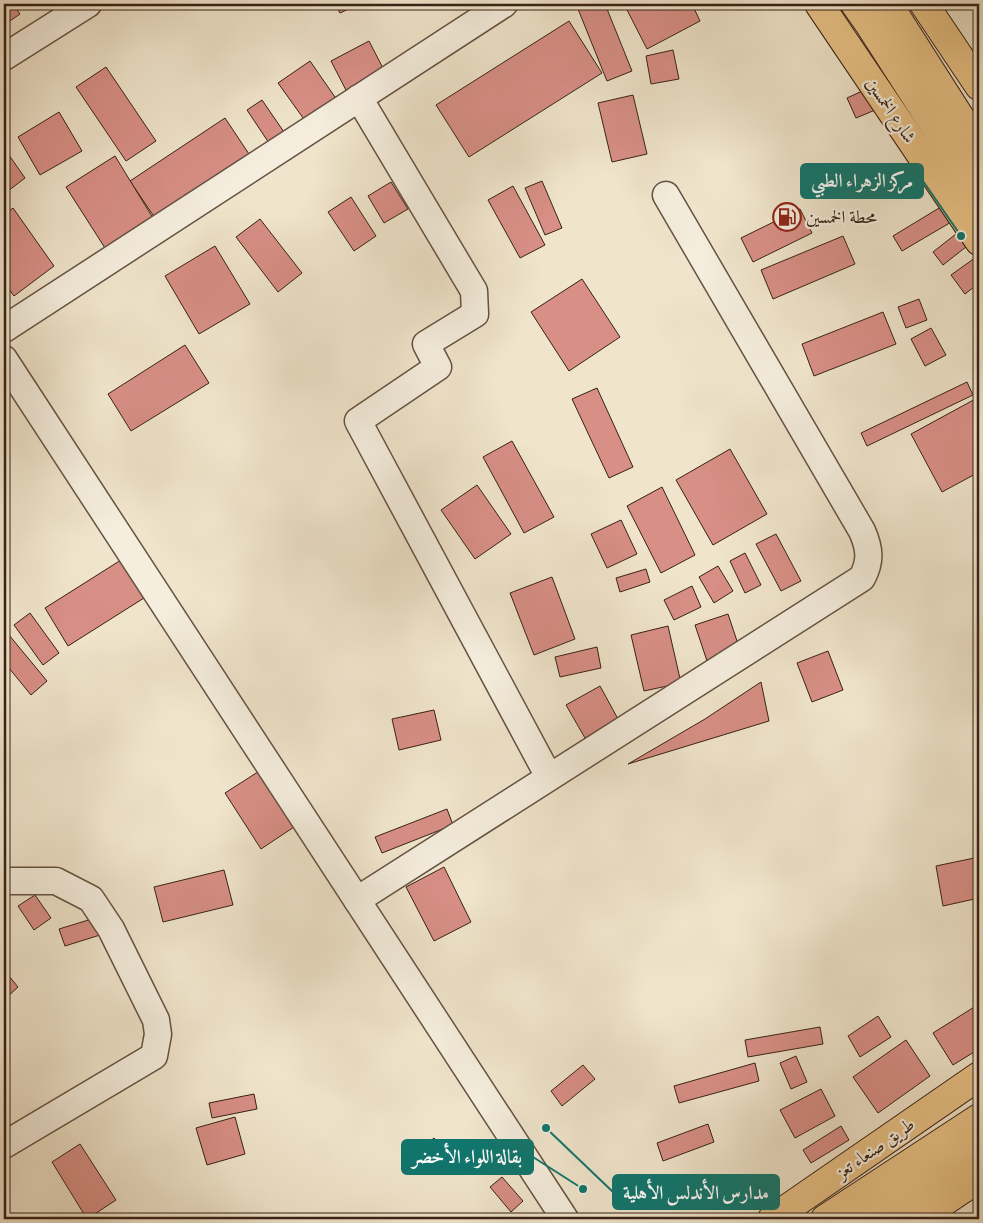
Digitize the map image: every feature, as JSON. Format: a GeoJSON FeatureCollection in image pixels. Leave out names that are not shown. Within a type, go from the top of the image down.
{"type":"FeatureCollection","features":[{"type":"Feature","properties":{"kind":"main road","name":"شارع الخمسين"},"geometry":{"type":"LineString","coordinates":[[819,4],[979,241]]}},
{"type":"Feature","properties":{"kind":"main road"},"geometry":{"type":"LineString","coordinates":[[924,4],[979,86]]}},
{"type":"Feature","properties":{"kind":"main road","name":"شارع الخمسين"},"geometry":{"type":"LineString","coordinates":[[876,10],[979,147]]}},
{"type":"Feature","properties":{"kind":"main road","name":"شارع الخمسين"},"geometry":{"type":"LineString","coordinates":[[876,10],[979,195]]}},
{"type":"Feature","properties":{"kind":"main road","name":"طريق صنعاء تعز"},"geometry":{"type":"LineString","coordinates":[[772,1219],[979,1076]]}},
{"type":"Feature","properties":{"kind":"main road","name":"طريق صنعاء تعز"},"geometry":{"type":"LineString","coordinates":[[825,1219],[979,1118]]}},
{"type":"Feature","properties":{"kind":"main road"},"geometry":{"type":"LineString","coordinates":[[870,1219],[979,1148]]}},
{"type":"Feature","properties":{"kind":"main road"},"geometry":{"type":"LineString","coordinates":[[918,1219],[979,1178]]}},
{"type":"Feature","properties":{"kind":"street"},"geometry":{"type":"LineString","coordinates":[[4,56],[88,4]]}},
{"type":"Feature","properties":{"kind":"street"},"geometry":{"type":"LineString","coordinates":[[4,329],[504,4]]}},
{"type":"Feature","properties":{"kind":"street"},"geometry":{"type":"LineString","coordinates":[[359,98],[474,291],[475,314],[426,344],[438,366],[358,421],[549,777]]}},
{"type":"Feature","properties":{"kind":"street"},"geometry":{"type":"LineString","coordinates":[[357,900],[862,578],[868,568],[868,545],[862,531],[666,195]]}},
{"type":"Feature","properties":{"kind":"street"},"geometry":{"type":"LineString","coordinates":[[4,359],[565,1219]]}},
{"type":"Feature","properties":{"kind":"street"},"geometry":{"type":"LineString","coordinates":[[4,882],[56,881],[91,899],[115,937],[156,1020],[158,1034],[154,1056],[4,1146]]}},
{"type":"Feature","properties":{"kind":"building"},"geometry":{"type":"Polygon","coordinates":[[[4,4],[13,4],[20,14],[4,25],[4,4]]]}},
{"type":"Feature","properties":{"kind":"building"},"geometry":{"type":"Polygon","coordinates":[[[335,4],[359,4],[340,13],[335,4]]]}},
{"type":"Feature","properties":{"kind":"building"},"geometry":{"type":"Polygon","coordinates":[[[592,4],[605,4],[632,71],[607,81],[578,9],[592,4]]]}},
{"type":"Feature","properties":{"kind":"building"},"geometry":{"type":"Polygon","coordinates":[[[624,4],[692,4],[700,21],[647,49],[624,4]]]}},
{"type":"Feature","properties":{"kind":"building"},"geometry":{"type":"Polygon","coordinates":[[[569,21],[602,73],[469,157],[436,105],[569,21]]]}},
{"type":"Feature","properties":{"kind":"building"},"geometry":{"type":"Polygon","coordinates":[[[369,41],[387,76],[349,96],[331,61],[369,41]]]}},
{"type":"Feature","properties":{"kind":"building"},"geometry":{"type":"Polygon","coordinates":[[[673,50],[679,79],[651,84],[646,56],[673,50]]]}},
{"type":"Feature","properties":{"kind":"building"},"geometry":{"type":"Polygon","coordinates":[[[310,61],[337,100],[306,122],[278,83],[310,61]]]}},
{"type":"Feature","properties":{"kind":"building"},"geometry":{"type":"Polygon","coordinates":[[[106,67],[156,141],[126,161],[76,87],[106,67]]]}},
{"type":"Feature","properties":{"kind":"building"},"geometry":{"type":"Polygon","coordinates":[[[871,87],[880,108],[856,118],[847,98],[871,87]]]}},
{"type":"Feature","properties":{"kind":"building"},"geometry":{"type":"Polygon","coordinates":[[[633,95],[647,154],[612,162],[598,103],[633,95]]]}},
{"type":"Feature","properties":{"kind":"building"},"geometry":{"type":"Polygon","coordinates":[[[262,100],[284,132],[269,143],[247,110],[262,100]]]}},
{"type":"Feature","properties":{"kind":"building"},"geometry":{"type":"Polygon","coordinates":[[[59,112],[82,151],[40,175],[18,137],[59,112]]]}},
{"type":"Feature","properties":{"kind":"building"},"geometry":{"type":"Polygon","coordinates":[[[225,118],[251,157],[157,221],[130,181],[225,118]]]}},
{"type":"Feature","properties":{"kind":"building"},"geometry":{"type":"Polygon","coordinates":[[[4,148],[25,178],[4,194],[4,148]]]}},
{"type":"Feature","properties":{"kind":"building"},"geometry":{"type":"Polygon","coordinates":[[[115,156],[153,218],[105,248],[66,187],[115,156]]]}},
{"type":"Feature","properties":{"kind":"building"},"geometry":{"type":"Polygon","coordinates":[[[542,181],[562,228],[545,235],[525,188],[542,181]]]}},
{"type":"Feature","properties":{"kind":"building"},"geometry":{"type":"Polygon","coordinates":[[[391,182],[408,209],[384,223],[368,196],[391,182]]]}},
{"type":"Feature","properties":{"kind":"building"},"geometry":{"type":"Polygon","coordinates":[[[513,186],[545,245],[520,258],[488,200],[513,186]]]}},
{"type":"Feature","properties":{"kind":"building"},"geometry":{"type":"Polygon","coordinates":[[[351,197],[376,236],[354,251],[328,212],[351,197]]]}},
{"type":"Feature","properties":{"kind":"building"},"geometry":{"type":"Polygon","coordinates":[[[944,205],[953,221],[902,251],[893,236],[944,205]]]}},
{"type":"Feature","properties":{"kind":"building"},"geometry":{"type":"Polygon","coordinates":[[[13,208],[54,266],[14,296],[4,282],[4,215],[13,208]]]}},
{"type":"Feature","properties":{"kind":"building"},"geometry":{"type":"Polygon","coordinates":[[[800,209],[812,233],[753,262],[741,238],[800,209]]]}},
{"type":"Feature","properties":{"kind":"building"},"geometry":{"type":"Polygon","coordinates":[[[260,219],[302,273],[278,292],[236,237],[260,219]]]}},
{"type":"Feature","properties":{"kind":"building"},"geometry":{"type":"Polygon","coordinates":[[[961,230],[971,243],[943,265],[933,252],[961,230]]]}},
{"type":"Feature","properties":{"kind":"building"},"geometry":{"type":"Polygon","coordinates":[[[843,236],[855,264],[773,299],[761,270],[843,236]]]}},
{"type":"Feature","properties":{"kind":"building"},"geometry":{"type":"Polygon","coordinates":[[[215,246],[250,304],[199,334],[165,276],[215,246]]]}},
{"type":"Feature","properties":{"kind":"building"},"geometry":{"type":"Polygon","coordinates":[[[979,255],[979,283],[965,294],[951,275],[979,255]]]}},
{"type":"Feature","properties":{"kind":"building"},"geometry":{"type":"Polygon","coordinates":[[[582,279],[620,337],[569,371],[531,312],[582,279]]]}},
{"type":"Feature","properties":{"kind":"building"},"geometry":{"type":"Polygon","coordinates":[[[919,299],[927,320],[906,328],[898,307],[919,299]]]}},
{"type":"Feature","properties":{"kind":"building"},"geometry":{"type":"Polygon","coordinates":[[[883,312],[896,344],[814,376],[802,344],[883,312]]]}},
{"type":"Feature","properties":{"kind":"building"},"geometry":{"type":"Polygon","coordinates":[[[931,328],[946,355],[925,366],[911,339],[931,328]]]}},
{"type":"Feature","properties":{"kind":"building"},"geometry":{"type":"Polygon","coordinates":[[[185,345],[209,383],[131,431],[108,394],[185,345]]]}},
{"type":"Feature","properties":{"kind":"building"},"geometry":{"type":"Polygon","coordinates":[[[967,382],[973,395],[867,446],[861,433],[967,382]]]}},
{"type":"Feature","properties":{"kind":"building"},"geometry":{"type":"Polygon","coordinates":[[[597,388],[633,467],[609,478],[572,399],[597,388]]]}},
{"type":"Feature","properties":{"kind":"building"},"geometry":{"type":"Polygon","coordinates":[[[979,397],[979,472],[942,492],[911,434],[979,397]]]}},
{"type":"Feature","properties":{"kind":"building"},"geometry":{"type":"Polygon","coordinates":[[[512,441],[554,517],[524,533],[483,457],[512,441]]]}},
{"type":"Feature","properties":{"kind":"building"},"geometry":{"type":"Polygon","coordinates":[[[730,449],[767,514],[713,545],[676,480],[730,449]]]}},
{"type":"Feature","properties":{"kind":"building"},"geometry":{"type":"Polygon","coordinates":[[[477,485],[511,534],[475,559],[441,510],[477,485]]]}},
{"type":"Feature","properties":{"kind":"building"},"geometry":{"type":"Polygon","coordinates":[[[662,487],[695,555],[661,573],[627,506],[662,487]]]}},
{"type":"Feature","properties":{"kind":"building"},"geometry":{"type":"Polygon","coordinates":[[[621,520],[637,554],[607,568],[591,534],[621,520]]]}},
{"type":"Feature","properties":{"kind":"building"},"geometry":{"type":"Polygon","coordinates":[[[776,534],[801,581],[781,591],[756,544],[776,534]]]}},
{"type":"Feature","properties":{"kind":"building"},"geometry":{"type":"Polygon","coordinates":[[[745,553],[761,585],[745,593],[730,561],[745,553]]]}},
{"type":"Feature","properties":{"kind":"building"},"geometry":{"type":"Polygon","coordinates":[[[121,560],[144,598],[68,646],[45,608],[121,560]]]}},
{"type":"Feature","properties":{"kind":"building"},"geometry":{"type":"Polygon","coordinates":[[[718,566],[733,591],[714,603],[699,577],[718,566]]]}},
{"type":"Feature","properties":{"kind":"building"},"geometry":{"type":"Polygon","coordinates":[[[646,569],[650,582],[620,592],[616,578],[646,569]]]}},
{"type":"Feature","properties":{"kind":"building"},"geometry":{"type":"Polygon","coordinates":[[[552,577],[575,639],[534,655],[510,593],[552,577]]]}},
{"type":"Feature","properties":{"kind":"building"},"geometry":{"type":"Polygon","coordinates":[[[692,586],[701,607],[674,620],[664,600],[692,586]]]}},
{"type":"Feature","properties":{"kind":"building"},"geometry":{"type":"Polygon","coordinates":[[[30,613],[59,653],[43,665],[14,625],[30,613]]]}},
{"type":"Feature","properties":{"kind":"building"},"geometry":{"type":"Polygon","coordinates":[[[728,614],[740,650],[707,661],[695,625],[728,614]]]}},
{"type":"Feature","properties":{"kind":"building"},"geometry":{"type":"Polygon","coordinates":[[[668,626],[681,683],[644,691],[631,635],[668,626]]]}},
{"type":"Feature","properties":{"kind":"building"},"geometry":{"type":"Polygon","coordinates":[[[4,629],[47,681],[31,695],[4,662],[4,629]]]}},
{"type":"Feature","properties":{"kind":"building"},"geometry":{"type":"Polygon","coordinates":[[[597,647],[601,668],[560,677],[555,657],[597,647]]]}},
{"type":"Feature","properties":{"kind":"building"},"geometry":{"type":"Polygon","coordinates":[[[828,651],[843,690],[812,702],[797,663],[828,651]]]}},
{"type":"Feature","properties":{"kind":"building"},"geometry":{"type":"Polygon","coordinates":[[[761,682],[769,721],[628,764],[705,719],[761,682]]]}},
{"type":"Feature","properties":{"kind":"building"},"geometry":{"type":"Polygon","coordinates":[[[600,686],[618,719],[585,738],[566,705],[600,686]]]}},
{"type":"Feature","properties":{"kind":"building"},"geometry":{"type":"Polygon","coordinates":[[[434,710],[441,740],[399,750],[392,719],[434,710]]]}},
{"type":"Feature","properties":{"kind":"building"},"geometry":{"type":"Polygon","coordinates":[[[261,770],[297,825],[261,849],[225,793],[261,770]]]}},
{"type":"Feature","properties":{"kind":"building"},"geometry":{"type":"Polygon","coordinates":[[[447,809],[453,825],[382,853],[375,837],[447,809]]]}},
{"type":"Feature","properties":{"kind":"building"},"geometry":{"type":"Polygon","coordinates":[[[979,857],[979,898],[943,906],[936,866],[979,857]]]}},
{"type":"Feature","properties":{"kind":"building"},"geometry":{"type":"Polygon","coordinates":[[[444,867],[471,922],[434,941],[406,887],[444,867]]]}},
{"type":"Feature","properties":{"kind":"building"},"geometry":{"type":"Polygon","coordinates":[[[224,870],[233,905],[163,922],[154,887],[224,870]]]}},
{"type":"Feature","properties":{"kind":"building"},"geometry":{"type":"Polygon","coordinates":[[[35,895],[51,918],[34,930],[18,906],[35,895]]]}},
{"type":"Feature","properties":{"kind":"building"},"geometry":{"type":"Polygon","coordinates":[[[95,918],[100,935],[65,946],[59,929],[95,918]]]}},
{"type":"Feature","properties":{"kind":"building"},"geometry":{"type":"Polygon","coordinates":[[[4,970],[18,987],[4,1000],[4,970]]]}},
{"type":"Feature","properties":{"kind":"building"},"geometry":{"type":"Polygon","coordinates":[[[979,1004],[979,1049],[953,1065],[933,1033],[979,1004]]]}},
{"type":"Feature","properties":{"kind":"building"},"geometry":{"type":"Polygon","coordinates":[[[878,1016],[891,1037],[860,1057],[848,1036],[878,1016]]]}},
{"type":"Feature","properties":{"kind":"building"},"geometry":{"type":"Polygon","coordinates":[[[820,1027],[823,1044],[748,1057],[745,1040],[820,1027]]]}},
{"type":"Feature","properties":{"kind":"building"},"geometry":{"type":"Polygon","coordinates":[[[906,1040],[930,1076],[878,1113],[853,1077],[906,1040]]]}},
{"type":"Feature","properties":{"kind":"building"},"geometry":{"type":"Polygon","coordinates":[[[796,1056],[807,1082],[791,1089],[780,1063],[796,1056]]]}},
{"type":"Feature","properties":{"kind":"building"},"geometry":{"type":"Polygon","coordinates":[[[755,1063],[759,1081],[679,1103],[674,1086],[755,1063]]]}},
{"type":"Feature","properties":{"kind":"building"},"geometry":{"type":"Polygon","coordinates":[[[583,1065],[595,1079],[562,1106],[551,1091],[583,1065]]]}},
{"type":"Feature","properties":{"kind":"building"},"geometry":{"type":"Polygon","coordinates":[[[821,1089],[835,1116],[795,1138],[780,1110],[821,1089]]]}},
{"type":"Feature","properties":{"kind":"building"},"geometry":{"type":"Polygon","coordinates":[[[254,1094],[257,1109],[212,1118],[209,1103],[254,1094]]]}},
{"type":"Feature","properties":{"kind":"building"},"geometry":{"type":"Polygon","coordinates":[[[235,1117],[245,1154],[207,1165],[196,1128],[235,1117]]]}},
{"type":"Feature","properties":{"kind":"building"},"geometry":{"type":"Polygon","coordinates":[[[708,1124],[714,1142],[663,1161],[657,1143],[708,1124]]]}},
{"type":"Feature","properties":{"kind":"building"},"geometry":{"type":"Polygon","coordinates":[[[841,1126],[849,1140],[811,1163],[803,1150],[841,1126]]]}},
{"type":"Feature","properties":{"kind":"building"},"geometry":{"type":"Polygon","coordinates":[[[434,1138],[442,1148],[410,1173],[403,1164],[434,1138]]]}},
{"type":"Feature","properties":{"kind":"building"},"geometry":{"type":"Polygon","coordinates":[[[80,1144],[116,1200],[87,1219],[52,1162],[80,1144]]]}},
{"type":"Feature","properties":{"kind":"building"},"geometry":{"type":"Polygon","coordinates":[[[502,1177],[523,1201],[511,1212],[490,1187],[502,1177]]]}},
{"type":"Feature","properties":{"kind":"place","name":"محطة الخمسين"},"geometry":{"type":"Point","coordinates":[787,217]}},
{"type":"Feature","properties":{"kind":"place","name":"مركز الزهراء الطبي"},"geometry":{"type":"Point","coordinates":[961,236]}},
{"type":"Feature","properties":{"kind":"place","name":"مدارس الأندلس الأهلية"},"geometry":{"type":"Point","coordinates":[546,1128]}},
{"type":"Feature","properties":{"kind":"place","name":"بقالة اللواء الأخضر"},"geometry":{"type":"Point","coordinates":[583,1189]}}]}
